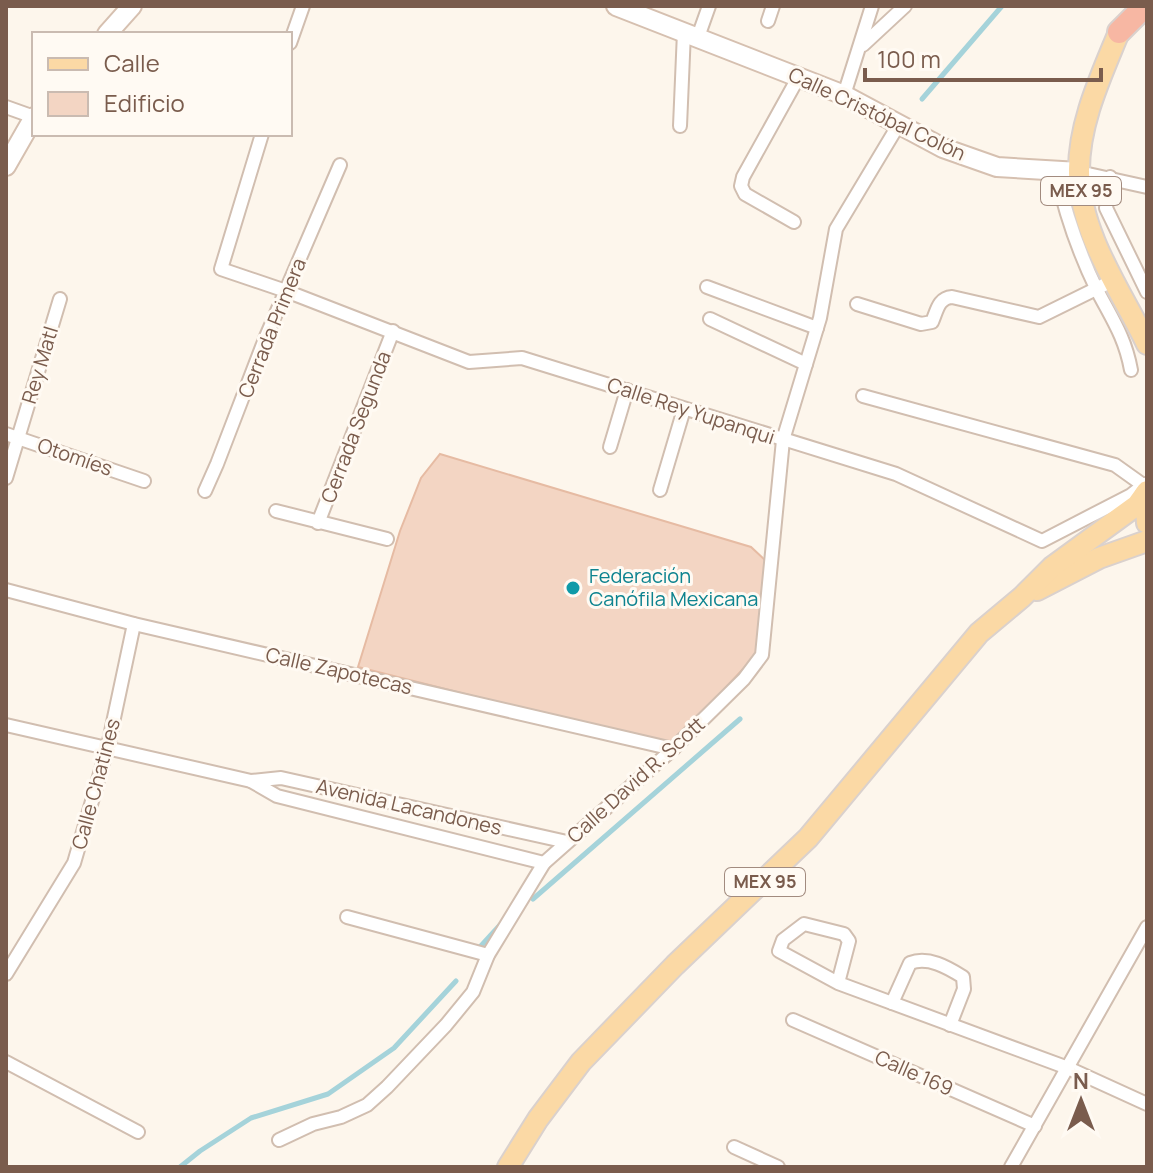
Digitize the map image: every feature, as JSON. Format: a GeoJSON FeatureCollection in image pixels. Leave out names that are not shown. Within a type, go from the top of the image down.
{"type":"FeatureCollection","features":[{"type":"Feature","properties":{"kind":"highway"},"geometry":{"type":"LineString","coordinates":[[1119,32],[1145,6]]}},
{"type":"Feature","properties":{"kind":"main road","name":"MEX 95"},"geometry":{"type":"LineString","coordinates":[[1119,32],[1091,98],[1079,172],[1082,199],[1105,284],[1147,344]]}},
{"type":"Feature","properties":{"kind":"main road","name":"MEX 95"},"geometry":{"type":"LineString","coordinates":[[508,1167],[557,1092],[600,1040],[808,838],[970,643],[1052,567],[1137,505],[1146,488]]}},
{"type":"Feature","properties":{"kind":"main road"},"geometry":{"type":"LineString","coordinates":[[1146,488],[1147,523]]}},
{"type":"Feature","properties":{"kind":"main road","name":"MEX 95"},"geometry":{"type":"LineString","coordinates":[[1022,597],[1099,558],[1147,541]]}},
{"type":"Feature","properties":{"kind":"street"},"geometry":{"type":"LineString","coordinates":[[109,32],[132,6]]}},
{"type":"Feature","properties":{"kind":"street"},"geometry":{"type":"LineString","coordinates":[[292,37],[303,6]]}},
{"type":"Feature","properties":{"kind":"street","name":"Calle Cristóbal Colón"},"geometry":{"type":"LineString","coordinates":[[616,6],[641,11],[844,95],[943,148],[997,167],[1079,172],[1147,187]]}},
{"type":"Feature","properties":{"kind":"street"},"geometry":{"type":"LineString","coordinates":[[680,126],[691,34],[709,6]]}},
{"type":"Feature","properties":{"kind":"street"},"geometry":{"type":"LineString","coordinates":[[768,21],[773,6]]}},
{"type":"Feature","properties":{"kind":"street"},"geometry":{"type":"LineString","coordinates":[[844,95],[872,6]]}},
{"type":"Feature","properties":{"kind":"street"},"geometry":{"type":"LineString","coordinates":[[860,47],[905,6]]}},
{"type":"Feature","properties":{"kind":"street"},"geometry":{"type":"LineString","coordinates":[[1119,32],[1130,6]]}},
{"type":"Feature","properties":{"kind":"street"},"geometry":{"type":"LineString","coordinates":[[794,222],[745,194],[741,186],[743,177],[798,78]]}},
{"type":"Feature","properties":{"kind":"street"},"geometry":{"type":"LineString","coordinates":[[6,107],[32,116]]}},
{"type":"Feature","properties":{"kind":"street"},"geometry":{"type":"LineString","coordinates":[[6,166],[32,120]]}},
{"type":"Feature","properties":{"kind":"street","name":"Calle David R. Scott"},"geometry":{"type":"LineString","coordinates":[[279,1140],[367,1105],[446,1025],[473,992],[488,955],[544,863],[673,749],[744,679],[762,655],[783,440],[818,323],[836,229],[899,124]]}},
{"type":"Feature","properties":{"kind":"street","name":"Calle Rey Yupanqui"},"geometry":{"type":"LineString","coordinates":[[261,136],[221,269],[469,362],[522,358],[896,474],[1042,541],[1146,488]]}},
{"type":"Feature","properties":{"kind":"street","name":"Cerrada Primera"},"geometry":{"type":"LineString","coordinates":[[205,491],[340,165]]}},
{"type":"Feature","properties":{"kind":"street"},"geometry":{"type":"LineString","coordinates":[[1056,171],[1065,215],[1105,284],[1126,343],[1131,370]]}},
{"type":"Feature","properties":{"kind":"street"},"geometry":{"type":"LineString","coordinates":[[1110,177],[1106,208],[1147,292]]}},
{"type":"Feature","properties":{"kind":"street"},"geometry":{"type":"LineString","coordinates":[[857,304],[921,324],[932,322],[945,297],[1039,317],[1105,284]]}},
{"type":"Feature","properties":{"kind":"street"},"geometry":{"type":"LineString","coordinates":[[707,287],[818,323]]}},
{"type":"Feature","properties":{"kind":"street","name":"Rey Matl"},"geometry":{"type":"LineString","coordinates":[[6,478],[12,436],[60,299]]}},
{"type":"Feature","properties":{"kind":"street"},"geometry":{"type":"LineString","coordinates":[[710,319],[806,364]]}},
{"type":"Feature","properties":{"kind":"street","name":"Cerrada Segunda"},"geometry":{"type":"LineString","coordinates":[[318,523],[393,331]]}},
{"type":"Feature","properties":{"kind":"street"},"geometry":{"type":"LineString","coordinates":[[610,447],[627,390]]}},
{"type":"Feature","properties":{"kind":"street"},"geometry":{"type":"LineString","coordinates":[[863,396],[1115,465],[1146,488]]}},
{"type":"Feature","properties":{"kind":"street"},"geometry":{"type":"LineString","coordinates":[[660,490],[684,409]]}},
{"type":"Feature","properties":{"kind":"street","name":"Otomíes"},"geometry":{"type":"LineString","coordinates":[[12,436],[144,481]]}},
{"type":"Feature","properties":{"kind":"street","name":"Cerrada Segunda"},"geometry":{"type":"LineString","coordinates":[[276,511],[387,539]]}},
{"type":"Feature","properties":{"kind":"street","name":"Calle Zapotecas"},"geometry":{"type":"LineString","coordinates":[[6,590],[134,624],[673,749]]}},
{"type":"Feature","properties":{"kind":"street","name":"Calle Chatines"},"geometry":{"type":"LineString","coordinates":[[6,972],[74,863],[108,746],[134,624]]}},
{"type":"Feature","properties":{"kind":"street","name":"Avenida Lacandones"},"geometry":{"type":"LineString","coordinates":[[9,729],[108,746],[251,781],[277,796],[544,863]]}},
{"type":"Feature","properties":{"kind":"street","name":"Avenida Lacandones"},"geometry":{"type":"LineString","coordinates":[[251,781],[281,778],[567,842]]}},
{"type":"Feature","properties":{"kind":"street"},"geometry":{"type":"LineString","coordinates":[[328,809],[333,790]]}},
{"type":"Feature","properties":{"kind":"street"},"geometry":{"type":"LineString","coordinates":[[406,828],[411,808]]}},
{"type":"Feature","properties":{"kind":"street"},"geometry":{"type":"LineString","coordinates":[[469,845],[475,822]]}},
{"type":"Feature","properties":{"kind":"street"},"geometry":{"type":"LineString","coordinates":[[347,917],[488,955]]}},
{"type":"Feature","properties":{"kind":"street"},"geometry":{"type":"LineString","coordinates":[[838,983],[849,941],[844,934],[804,924],[783,940],[779,951],[838,983],[1068,1068],[1147,1104]]}},
{"type":"Feature","properties":{"kind":"street"},"geometry":{"type":"LineString","coordinates":[[1011,1167],[1146,931]]}},
{"type":"Feature","properties":{"kind":"street"},"geometry":{"type":"LineString","coordinates":[[892,1003],[910,963],[921,959],[949,968],[963,977],[964,989],[950,1025]]}},
{"type":"Feature","properties":{"kind":"street","name":"Calle 169"},"geometry":{"type":"LineString","coordinates":[[793,1020],[1035,1126]]}},
{"type":"Feature","properties":{"kind":"street"},"geometry":{"type":"LineString","coordinates":[[6,1062],[138,1132]]}},
{"type":"Feature","properties":{"kind":"street"},"geometry":{"type":"LineString","coordinates":[[734,1147],[778,1167]]}},
{"type":"Feature","properties":{"kind":"building","name":"Federación Canófila Mexicana"},"geometry":{"type":"Polygon","coordinates":[[[440,454],[751,547],[768,563],[758,653],[671,746],[358,667],[400,531],[421,478],[440,454]]]}},
{"type":"Feature","properties":{"kind":"waterway"},"geometry":{"type":"LineString","coordinates":[[922,99],[1002,6]]}},
{"type":"Feature","properties":{"kind":"waterway"},"geometry":{"type":"LineString","coordinates":[[533,899],[740,719]]}},
{"type":"Feature","properties":{"kind":"waterway"},"geometry":{"type":"LineString","coordinates":[[479,948],[500,925]]}},
{"type":"Feature","properties":{"kind":"waterway"},"geometry":{"type":"LineString","coordinates":[[180,1167],[251,1118],[328,1094],[394,1048],[456,981]]}},
{"type":"Feature","properties":{"kind":"place","name":"Federación Canófila Mexicana"},"geometry":{"type":"Point","coordinates":[573,588]}}]}
